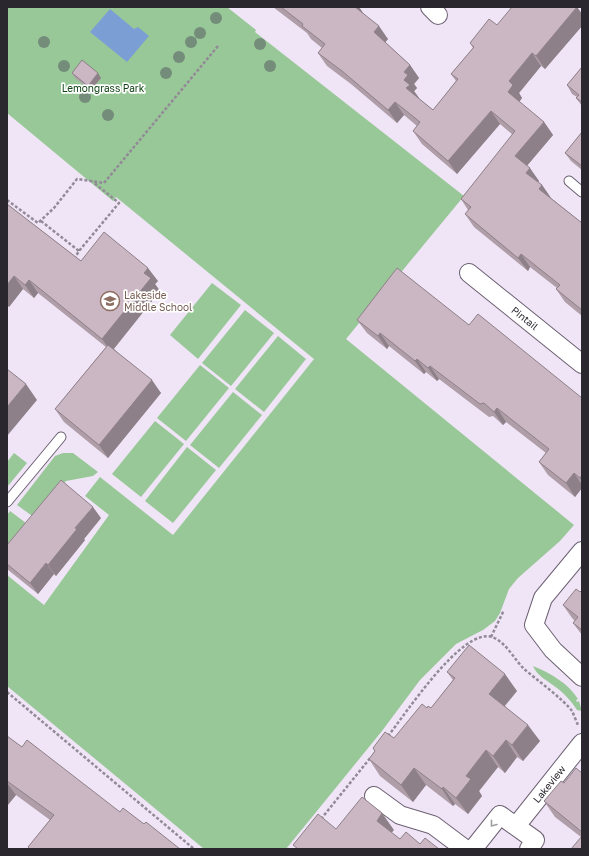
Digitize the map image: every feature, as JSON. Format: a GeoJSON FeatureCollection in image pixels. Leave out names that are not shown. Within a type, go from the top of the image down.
{"type":"FeatureCollection","features":[{"type":"Feature","properties":{"kind":"street","name":"Pintail"},"geometry":{"type":"LineString","coordinates":[[469,273],[582,364]]}},
{"type":"Feature","properties":{"kind":"street"},"geometry":{"type":"LineString","coordinates":[[582,551],[543,598],[534,626],[554,650],[582,677]]}},
{"type":"Feature","properties":{"kind":"street","name":"Lakeview"},"geometry":{"type":"LineString","coordinates":[[516,826],[580,734]]}},
{"type":"Feature","properties":{"kind":"street"},"geometry":{"type":"LineString","coordinates":[[374,796],[400,815],[433,825],[465,849]]}},
{"type":"Feature","properties":{"kind":"street"},"geometry":{"type":"LineString","coordinates":[[473,849],[500,815],[535,840],[529,849]]}},
{"type":"Feature","properties":{"kind":"lane"},"geometry":{"type":"LineString","coordinates":[[569,181],[582,192]]}},
{"type":"Feature","properties":{"kind":"lane"},"geometry":{"type":"LineString","coordinates":[[7,502],[61,437]]}},
{"type":"Feature","properties":{"kind":"path"},"geometry":{"type":"LineString","coordinates":[[7,200],[38,222],[54,208],[77,179],[104,183],[218,46]]}},
{"type":"Feature","properties":{"kind":"path"},"geometry":{"type":"LineString","coordinates":[[72,263],[79,251],[119,204],[92,182]]}},
{"type":"Feature","properties":{"kind":"path"},"geometry":{"type":"LineString","coordinates":[[41,220],[79,251]]}},
{"type":"Feature","properties":{"kind":"path"},"geometry":{"type":"LineString","coordinates":[[491,637],[504,610]]}},
{"type":"Feature","properties":{"kind":"path"},"geometry":{"type":"LineString","coordinates":[[385,740],[432,678],[459,649],[477,640],[491,637],[509,650],[521,666],[571,711],[580,734]]}},
{"type":"Feature","properties":{"kind":"path"},"geometry":{"type":"LineString","coordinates":[[7,692],[194,849]]}},
{"type":"Feature","properties":{"kind":"path"},"geometry":{"type":"LineString","coordinates":[[316,825],[375,752]]}},
{"type":"Feature","properties":{"kind":"green space","name":"Lemongrass Park"},"geometry":{"type":"Polygon","coordinates":[[[7,7],[227,7],[256,30],[255,32],[464,196],[346,339],[574,525],[560,541],[518,578],[509,589],[500,613],[495,621],[483,630],[456,644],[420,680],[382,731],[286,849],[204,849],[7,686],[7,575],[44,605],[109,515],[85,496],[100,477],[173,535],[314,359],[116,197],[113,201],[7,113],[7,7]]]}},
{"type":"Feature","properties":{"kind":"green space"},"geometry":{"type":"Polygon","coordinates":[[[212,283],[241,305],[198,359],[170,335],[212,283]]]}},
{"type":"Feature","properties":{"kind":"green space"},"geometry":{"type":"Polygon","coordinates":[[[245,310],[274,333],[231,386],[202,363],[245,310]]]}},
{"type":"Feature","properties":{"kind":"green space"},"geometry":{"type":"Polygon","coordinates":[[[278,336],[306,359],[264,412],[235,389],[278,336]]]}},
{"type":"Feature","properties":{"kind":"green space"},"geometry":{"type":"Polygon","coordinates":[[[200,365],[229,388],[186,441],[157,418],[200,365]]]}},
{"type":"Feature","properties":{"kind":"green space"},"geometry":{"type":"Polygon","coordinates":[[[233,392],[262,415],[219,468],[190,445],[233,392]]]}},
{"type":"Feature","properties":{"kind":"green space"},"geometry":{"type":"Polygon","coordinates":[[[155,421],[184,444],[141,497],[112,474],[155,421]]]}},
{"type":"Feature","properties":{"kind":"green space"},"geometry":{"type":"Polygon","coordinates":[[[187,447],[216,470],[173,523],[145,501],[187,447]]]}},
{"type":"Feature","properties":{"kind":"green space"},"geometry":{"type":"Polygon","coordinates":[[[14,453],[27,463],[7,487],[7,462],[14,453]]]}},
{"type":"Feature","properties":{"kind":"green space"},"geometry":{"type":"Polygon","coordinates":[[[63,453],[73,453],[98,472],[93,476],[66,481],[35,518],[17,505],[55,456],[63,453]]]}},
{"type":"Feature","properties":{"kind":"green space"},"geometry":{"type":"Polygon","coordinates":[[[10,511],[30,526],[7,554],[7,515],[10,511]]]}},
{"type":"Feature","properties":{"kind":"green space"},"geometry":{"type":"Polygon","coordinates":[[[533,666],[552,675],[564,683],[578,699],[576,700],[577,702],[579,701],[582,711],[577,710],[565,695],[540,676],[533,666]]]}},
{"type":"Feature","properties":{"kind":"water"},"geometry":{"type":"Polygon","coordinates":[[[110,9],[134,29],[138,27],[149,36],[127,62],[90,32],[110,9]]]}},
{"type":"Feature","properties":{"kind":"building"},"geometry":{"type":"Polygon","coordinates":[[[281,7],[355,7],[379,26],[374,32],[410,65],[404,72],[408,75],[404,80],[410,85],[406,88],[433,110],[458,79],[451,74],[474,47],[470,43],[489,19],[497,25],[512,7],[577,7],[536,56],[532,53],[509,81],[513,85],[508,92],[544,122],[515,156],[530,168],[526,173],[542,185],[539,189],[582,223],[582,310],[556,289],[560,285],[521,254],[518,258],[465,214],[471,207],[461,199],[515,131],[491,111],[448,161],[413,131],[420,122],[395,102],[388,110],[318,53],[325,44],[281,7]]]}},
{"type":"Feature","properties":{"kind":"building"},"geometry":{"type":"Polygon","coordinates":[[[82,60],[98,73],[88,86],[72,73],[82,60]]]}},
{"type":"Feature","properties":{"kind":"building"},"geometry":{"type":"Polygon","coordinates":[[[582,67],[582,102],[576,98],[579,95],[567,85],[582,67]]]}},
{"type":"Feature","properties":{"kind":"building"},"geometry":{"type":"Polygon","coordinates":[[[582,132],[582,166],[565,153],[582,132]]]}},
{"type":"Feature","properties":{"kind":"building"},"geometry":{"type":"Polygon","coordinates":[[[7,204],[81,261],[104,232],[148,268],[144,273],[151,278],[102,339],[29,280],[25,285],[14,276],[7,285],[7,204]]]}},
{"type":"Feature","properties":{"kind":"building"},"geometry":{"type":"Polygon","coordinates":[[[397,268],[469,325],[478,314],[582,398],[582,475],[580,478],[574,473],[566,483],[539,462],[549,449],[497,408],[494,412],[484,403],[480,404],[430,366],[428,368],[417,359],[415,361],[380,333],[378,336],[357,320],[397,268]]]}},
{"type":"Feature","properties":{"kind":"building"},"geometry":{"type":"Polygon","coordinates":[[[108,345],[152,380],[99,445],[55,409],[108,345]]]}},
{"type":"Feature","properties":{"kind":"building"},"geometry":{"type":"Polygon","coordinates":[[[7,369],[26,384],[7,407],[7,369]]]}},
{"type":"Feature","properties":{"kind":"building"},"geometry":{"type":"Polygon","coordinates":[[[61,480],[93,507],[75,528],[77,529],[48,565],[46,563],[30,583],[7,564],[7,545],[61,480]]]}},
{"type":"Feature","properties":{"kind":"building"},"geometry":{"type":"Polygon","coordinates":[[[576,589],[580,592],[582,590],[582,630],[573,623],[578,617],[563,605],[576,589]]]}},
{"type":"Feature","properties":{"kind":"building"},"geometry":{"type":"Polygon","coordinates":[[[469,645],[505,674],[489,694],[528,725],[512,745],[506,740],[493,756],[486,750],[466,776],[471,779],[456,798],[443,787],[442,789],[414,768],[401,785],[369,759],[375,751],[373,748],[385,732],[394,738],[422,704],[427,708],[428,706],[431,708],[455,678],[447,672],[469,645]]]}},
{"type":"Feature","properties":{"kind":"building"},"geometry":{"type":"Polygon","coordinates":[[[7,736],[22,747],[27,740],[120,812],[123,808],[144,824],[146,822],[180,849],[30,849],[28,847],[54,815],[7,781],[7,736]]]}},
{"type":"Feature","properties":{"kind":"building"},"geometry":{"type":"Polygon","coordinates":[[[576,768],[582,773],[582,832],[544,801],[561,781],[564,783],[576,768]]]}},
{"type":"Feature","properties":{"kind":"building"},"geometry":{"type":"Polygon","coordinates":[[[362,797],[382,813],[377,821],[400,839],[406,832],[420,844],[425,838],[439,849],[298,849],[293,845],[318,814],[336,829],[362,797]]]}},
{"type":"Feature","properties":{"kind":"building"},"geometry":{"type":"Polygon","coordinates":[[[582,836],[582,849],[571,849],[582,836]]]}},
{"type":"Feature","properties":{"kind":"place","name":"Lakeside Middle School"},"geometry":{"type":"Point","coordinates":[110,301]}}]}
